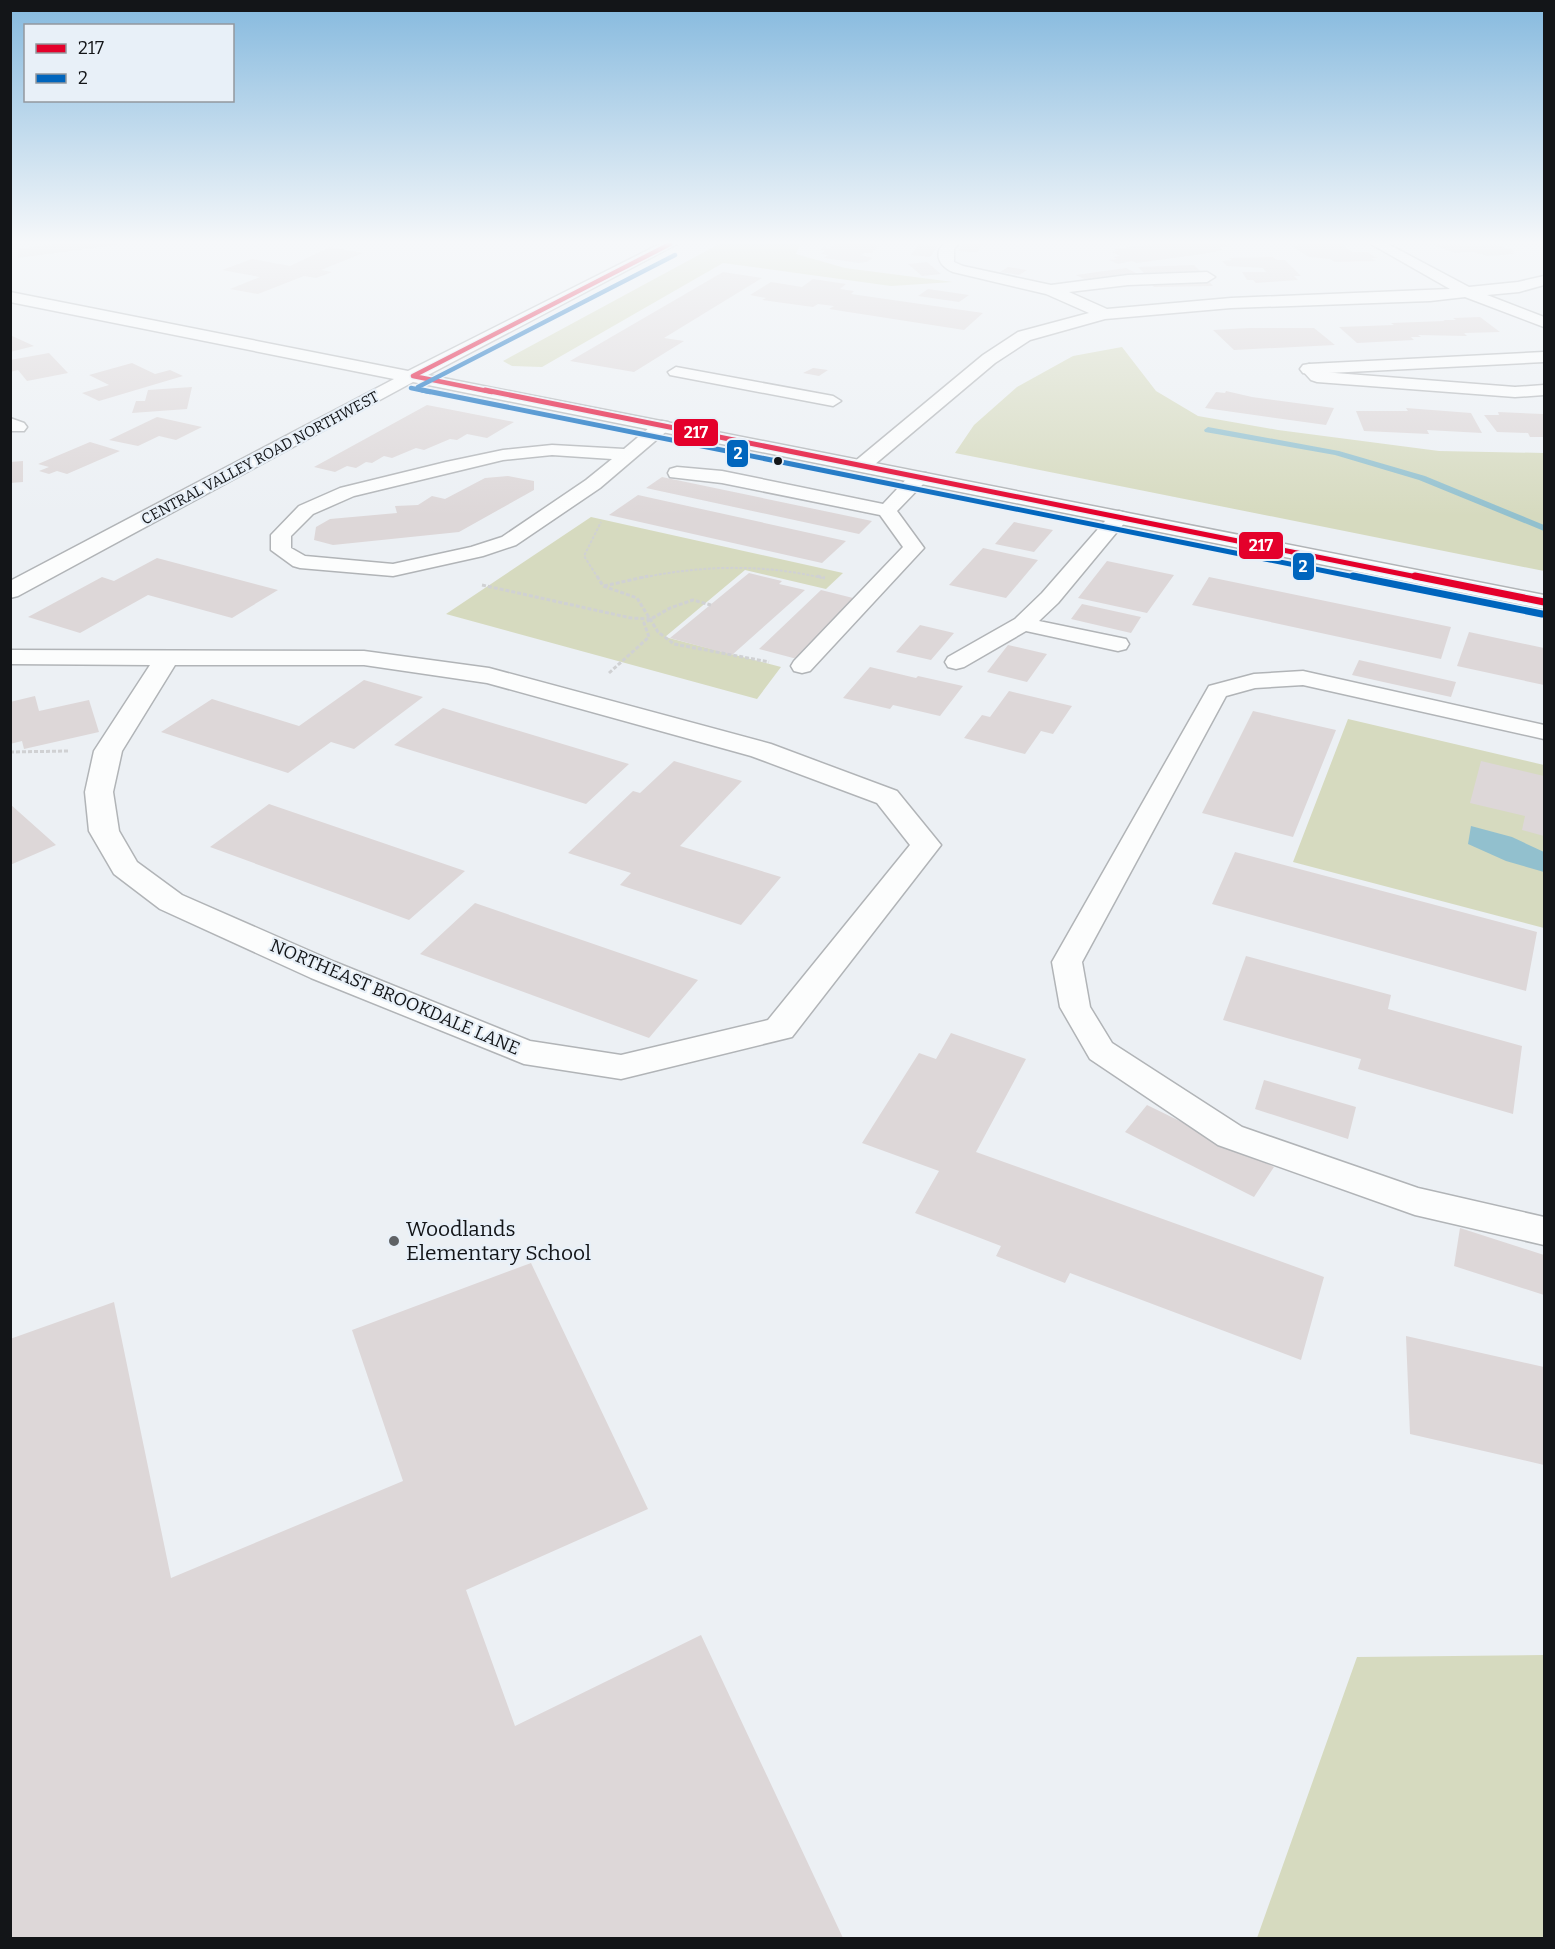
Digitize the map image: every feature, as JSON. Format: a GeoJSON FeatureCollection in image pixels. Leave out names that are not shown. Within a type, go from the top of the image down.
{"type":"FeatureCollection","features":[{"type":"Feature","properties":{"kind":"street"},"geometry":{"type":"LineString","coordinates":[[204,335],[1545,602]]}},
{"type":"Feature","properties":{"kind":"street","name":"CENTRAL VALLEY ROAD NORTHWEST"},"geometry":{"type":"LineString","coordinates":[[10,591],[493,335]]}},
{"type":"Feature","properties":{"kind":"street"},"geometry":{"type":"LineString","coordinates":[[861,466],[989,359],[1028,335]]}},
{"type":"Feature","properties":{"kind":"street"},"geometry":{"type":"LineString","coordinates":[[1309,369],[1545,357]]}},
{"type":"Feature","properties":{"kind":"street","name":"NORTHEAST BROOKDALE LANE"},"geometry":{"type":"LineString","coordinates":[[10,657],[168,657],[364,658],[489,676],[761,750],[887,797],[926,845],[780,1029],[621,1067],[524,1052],[324,970],[171,902],[125,868],[104,831],[99,792],[108,751],[168,657]]}},
{"type":"Feature","properties":{"kind":"lane"},"geometry":{"type":"LineString","coordinates":[[1309,369],[1317,377],[1515,392],[1545,390]]}},
{"type":"Feature","properties":{"kind":"lane"},"geometry":{"type":"LineString","coordinates":[[676,372],[833,400]]}},
{"type":"Feature","properties":{"kind":"lane"},"geometry":{"type":"LineString","coordinates":[[626,454],[552,450],[503,455],[346,492],[306,510],[281,535],[281,550],[300,562],[393,570],[476,552],[509,541],[593,484],[662,426]]}},
{"type":"Feature","properties":{"kind":"lane"},"geometry":{"type":"LineString","coordinates":[[677,473],[722,477],[887,511],[914,548],[802,666]]}},
{"type":"Feature","properties":{"kind":"lane"},"geometry":{"type":"LineString","coordinates":[[887,511],[919,477]]}},
{"type":"Feature","properties":{"kind":"lane"},"geometry":{"type":"LineString","coordinates":[[956,662],[1023,624],[1050,598],[1119,517]]}},
{"type":"Feature","properties":{"kind":"lane"},"geometry":{"type":"LineString","coordinates":[[1023,624],[1118,644]]}},
{"type":"Feature","properties":{"kind":"lane"},"geometry":{"type":"LineString","coordinates":[[1545,732],[1303,678],[1254,681],[1217,691],[1067,962],[1075,1007],[1101,1051],[1230,1136],[1415,1201],[1545,1231]]}},
{"type":"Feature","properties":{"kind":"path"},"geometry":{"type":"LineString","coordinates":[[604,514],[584,556],[603,586],[637,598],[658,632],[674,644],[741,658],[802,666]]}},
{"type":"Feature","properties":{"kind":"path"},"geometry":{"type":"LineString","coordinates":[[603,586],[700,567],[759,566],[795,570],[825,578]]}},
{"type":"Feature","properties":{"kind":"path"},"geometry":{"type":"LineString","coordinates":[[473,583],[631,618],[651,619]]}},
{"type":"Feature","properties":{"kind":"path"},"geometry":{"type":"LineString","coordinates":[[608,674],[649,637],[644,623],[670,608],[693,600],[711,605]]}},
{"type":"Feature","properties":{"kind":"path"},"geometry":{"type":"LineString","coordinates":[[10,753],[108,751]]}},
{"type":"Feature","properties":{"kind":"green space"},"geometry":{"type":"Polygon","coordinates":[[[551,335],[598,335],[542,367],[512,366],[503,361],[551,335]]]}},
{"type":"Feature","properties":{"kind":"green space"},"geometry":{"type":"Polygon","coordinates":[[[1122,347],[1156,391],[1198,416],[1278,430],[1439,451],[1544,453],[1544,571],[955,453],[974,425],[1017,387],[1073,356],[1122,347]]]}},
{"type":"Feature","properties":{"kind":"green space"},"geometry":{"type":"Polygon","coordinates":[[[591,517],[843,573],[826,589],[745,570],[665,637],[781,667],[757,699],[446,614],[591,517]]]}},
{"type":"Feature","properties":{"kind":"green space"},"geometry":{"type":"Polygon","coordinates":[[[1348,719],[1544,765],[1544,928],[1293,862],[1348,719]]]}},
{"type":"Feature","properties":{"kind":"green space"},"geometry":{"type":"Polygon","coordinates":[[[1544,1655],[1544,1938],[1257,1938],[1357,1657],[1544,1655]]]}},
{"type":"Feature","properties":{"kind":"water"},"geometry":{"type":"Polygon","coordinates":[[[1471,826],[1512,837],[1544,852],[1544,872],[1506,861],[1468,844],[1471,826]]]}},
{"type":"Feature","properties":{"kind":"building"},"geometry":{"type":"Polygon","coordinates":[[[10,335],[34,346],[10,352],[10,335]]]}},
{"type":"Feature","properties":{"kind":"building"},"geometry":{"type":"Polygon","coordinates":[[[615,335],[669,335],[664,338],[684,341],[634,372],[570,361],[615,335]]]}},
{"type":"Feature","properties":{"kind":"building"},"geometry":{"type":"Polygon","coordinates":[[[1218,335],[1323,335],[1335,345],[1234,350],[1218,335]]]}},
{"type":"Feature","properties":{"kind":"building"},"geometry":{"type":"Polygon","coordinates":[[[1348,335],[1466,335],[1467,336],[1418,335],[1421,337],[1411,337],[1414,340],[1357,343],[1348,335]]]}},
{"type":"Feature","properties":{"kind":"building"},"geometry":{"type":"Polygon","coordinates":[[[49,353],[68,373],[27,381],[18,370],[10,372],[10,360],[49,353]]]}},
{"type":"Feature","properties":{"kind":"building"},"geometry":{"type":"Polygon","coordinates":[[[132,363],[155,374],[170,370],[183,376],[99,401],[82,393],[109,385],[89,375],[132,363]]]}},
{"type":"Feature","properties":{"kind":"building"},"geometry":{"type":"Polygon","coordinates":[[[813,368],[828,370],[819,376],[803,373],[813,368]]]}},
{"type":"Feature","properties":{"kind":"building"},"geometry":{"type":"Polygon","coordinates":[[[192,387],[187,409],[132,413],[136,401],[145,401],[148,390],[192,387]]]}},
{"type":"Feature","properties":{"kind":"building"},"geometry":{"type":"Polygon","coordinates":[[[1226,391],[1252,397],[1334,408],[1326,425],[1205,408],[1216,392],[1225,393],[1226,391]]]}},
{"type":"Feature","properties":{"kind":"building"},"geometry":{"type":"Polygon","coordinates":[[[427,405],[514,422],[487,438],[467,434],[457,440],[450,439],[424,450],[416,448],[392,458],[384,456],[356,468],[347,466],[335,472],[314,467],[427,405]]]}},
{"type":"Feature","properties":{"kind":"building"},"geometry":{"type":"Polygon","coordinates":[[[1406,408],[1471,413],[1482,433],[1427,430],[1429,434],[1364,431],[1356,411],[1408,411],[1406,408]]]}},
{"type":"Feature","properties":{"kind":"building"},"geometry":{"type":"Polygon","coordinates":[[[1498,412],[1543,414],[1544,437],[1530,437],[1528,433],[1497,432],[1484,415],[1499,415],[1498,412]]]}},
{"type":"Feature","properties":{"kind":"building"},"geometry":{"type":"Polygon","coordinates":[[[157,417],[202,427],[176,440],[159,436],[138,446],[109,440],[157,417]]]}},
{"type":"Feature","properties":{"kind":"building"},"geometry":{"type":"Polygon","coordinates":[[[90,442],[120,451],[67,474],[57,471],[49,474],[39,471],[49,467],[38,464],[90,442]]]}},
{"type":"Feature","properties":{"kind":"building"},"geometry":{"type":"Polygon","coordinates":[[[23,461],[23,482],[10,483],[10,462],[23,461]]]}},
{"type":"Feature","properties":{"kind":"building"},"geometry":{"type":"Polygon","coordinates":[[[508,476],[534,481],[534,490],[459,532],[333,545],[314,540],[316,527],[330,519],[397,513],[395,506],[418,505],[432,496],[445,499],[485,478],[508,476]]]}},
{"type":"Feature","properties":{"kind":"building"},"geometry":{"type":"Polygon","coordinates":[[[662,477],[872,521],[859,534],[646,488],[662,477]]]}},
{"type":"Feature","properties":{"kind":"building"},"geometry":{"type":"Polygon","coordinates":[[[638,495],[846,541],[822,563],[609,515],[638,495]]]}},
{"type":"Feature","properties":{"kind":"building"},"geometry":{"type":"Polygon","coordinates":[[[1014,522],[1053,530],[1034,552],[995,544],[1014,522]]]}},
{"type":"Feature","properties":{"kind":"building"},"geometry":{"type":"Polygon","coordinates":[[[983,548],[1038,560],[1006,598],[949,585],[983,548]]]}},
{"type":"Feature","properties":{"kind":"building"},"geometry":{"type":"Polygon","coordinates":[[[157,558],[278,590],[232,618],[148,595],[80,633],[28,617],[102,577],[114,581],[157,558]]]}},
{"type":"Feature","properties":{"kind":"building"},"geometry":{"type":"Polygon","coordinates":[[[1107,561],[1174,575],[1147,613],[1078,598],[1107,561]]]}},
{"type":"Feature","properties":{"kind":"building"},"geometry":{"type":"Polygon","coordinates":[[[749,573],[782,581],[779,584],[805,590],[732,655],[670,638],[749,573]]]}},
{"type":"Feature","properties":{"kind":"building"},"geometry":{"type":"Polygon","coordinates":[[[1209,577],[1451,627],[1441,659],[1192,605],[1209,577]]]}},
{"type":"Feature","properties":{"kind":"building"},"geometry":{"type":"Polygon","coordinates":[[[821,590],[857,599],[797,659],[759,649],[821,590]]]}},
{"type":"Feature","properties":{"kind":"building"},"geometry":{"type":"Polygon","coordinates":[[[1082,604],[1141,617],[1131,633],[1071,619],[1082,604]]]}},
{"type":"Feature","properties":{"kind":"building"},"geometry":{"type":"Polygon","coordinates":[[[920,625],[954,633],[931,660],[896,652],[920,625]]]}},
{"type":"Feature","properties":{"kind":"building"},"geometry":{"type":"Polygon","coordinates":[[[1469,632],[1544,648],[1544,685],[1457,666],[1469,632]]]}},
{"type":"Feature","properties":{"kind":"building"},"geometry":{"type":"Polygon","coordinates":[[[1008,645],[1047,654],[1027,682],[987,672],[1008,645]]]}},
{"type":"Feature","properties":{"kind":"building"},"geometry":{"type":"Polygon","coordinates":[[[1359,660],[1456,682],[1451,697],[1352,675],[1359,660]]]}},
{"type":"Feature","properties":{"kind":"building"},"geometry":{"type":"Polygon","coordinates":[[[870,667],[963,686],[940,716],[893,705],[890,709],[843,698],[870,667]]]}},
{"type":"Feature","properties":{"kind":"building"},"geometry":{"type":"Polygon","coordinates":[[[364,680],[423,697],[354,749],[331,742],[288,773],[161,732],[212,699],[299,726],[364,680]]]}},
{"type":"Feature","properties":{"kind":"building"},"geometry":{"type":"Polygon","coordinates":[[[1009,691],[1072,706],[1053,734],[1041,731],[1025,754],[964,738],[982,715],[990,717],[1009,691]]]}},
{"type":"Feature","properties":{"kind":"building"},"geometry":{"type":"Polygon","coordinates":[[[35,696],[39,711],[89,700],[99,732],[24,749],[22,741],[10,744],[10,702],[35,696]]]}},
{"type":"Feature","properties":{"kind":"building"},"geometry":{"type":"Polygon","coordinates":[[[443,708],[629,764],[586,804],[394,745],[443,708]]]}},
{"type":"Feature","properties":{"kind":"building"},"geometry":{"type":"Polygon","coordinates":[[[1253,711],[1336,730],[1293,837],[1202,813],[1253,711]]]}},
{"type":"Feature","properties":{"kind":"building"},"geometry":{"type":"Polygon","coordinates":[[[674,761],[742,781],[680,846],[781,877],[741,925],[620,885],[631,873],[568,853],[633,791],[640,793],[674,761]]]}},
{"type":"Feature","properties":{"kind":"building"},"geometry":{"type":"Polygon","coordinates":[[[1481,761],[1544,776],[1544,836],[1522,830],[1525,816],[1470,803],[1481,761]]]}},
{"type":"Feature","properties":{"kind":"building"},"geometry":{"type":"Polygon","coordinates":[[[10,804],[56,845],[10,865],[10,804]]]}},
{"type":"Feature","properties":{"kind":"building"},"geometry":{"type":"Polygon","coordinates":[[[269,804],[465,871],[409,920],[210,847],[269,804]]]}},
{"type":"Feature","properties":{"kind":"building"},"geometry":{"type":"Polygon","coordinates":[[[1235,852],[1537,932],[1526,991],[1212,904],[1235,852]]]}},
{"type":"Feature","properties":{"kind":"building"},"geometry":{"type":"Polygon","coordinates":[[[475,903],[698,980],[649,1038],[420,954],[475,903]]]}},
{"type":"Feature","properties":{"kind":"building"},"geometry":{"type":"Polygon","coordinates":[[[1246,956],[1391,995],[1388,1009],[1522,1046],[1513,1114],[1358,1069],[1361,1059],[1223,1020],[1246,956]]]}},
{"type":"Feature","properties":{"kind":"building"},"geometry":{"type":"Polygon","coordinates":[[[951,1033],[1026,1059],[976,1152],[1324,1277],[1301,1360],[1070,1273],[1065,1283],[996,1256],[1001,1246],[915,1213],[939,1171],[862,1143],[919,1053],[936,1059],[951,1033]]]}},
{"type":"Feature","properties":{"kind":"building"},"geometry":{"type":"Polygon","coordinates":[[[1264,1080],[1356,1107],[1348,1139],[1255,1109],[1264,1080]]]}},
{"type":"Feature","properties":{"kind":"building"},"geometry":{"type":"Polygon","coordinates":[[[1147,1105],[1274,1167],[1254,1197],[1125,1132],[1147,1105]]]}},
{"type":"Feature","properties":{"kind":"building"},"geometry":{"type":"Polygon","coordinates":[[[1460,1228],[1544,1255],[1544,1295],[1454,1266],[1460,1228]]]}},
{"type":"Feature","properties":{"kind":"building"},"geometry":{"type":"Polygon","coordinates":[[[531,1263],[648,1509],[466,1590],[515,1726],[701,1635],[843,1938],[10,1938],[10,1339],[114,1302],[171,1578],[403,1481],[352,1330],[531,1263]]]}},
{"type":"Feature","properties":{"kind":"building"},"geometry":{"type":"Polygon","coordinates":[[[1406,1336],[1544,1367],[1544,1465],[1410,1434],[1406,1336]]]}},
{"type":"Feature","properties":{"kind":"waterway"},"geometry":{"type":"LineString","coordinates":[[1208,430],[1336,453],[1422,478],[1544,528]]}},
{"type":"Feature","properties":{"kind":"transit line","name":"217"},"geometry":{"type":"LineString","coordinates":[[413,376],[493,335]]}},
{"type":"Feature","properties":{"kind":"transit line","name":"2"},"geometry":{"type":"LineString","coordinates":[[418,387],[519,335]]}},
{"type":"Feature","properties":{"kind":"transit line","name":"217"},"geometry":{"type":"LineString","coordinates":[[413,376],[1544,602]]}},
{"type":"Feature","properties":{"kind":"transit line","name":"2"},"geometry":{"type":"LineString","coordinates":[[411,388],[1542,614]]}},
{"type":"Feature","properties":{"kind":"place","name":"Woodlands Elementary School"},"geometry":{"type":"Point","coordinates":[394,1241]}}]}
